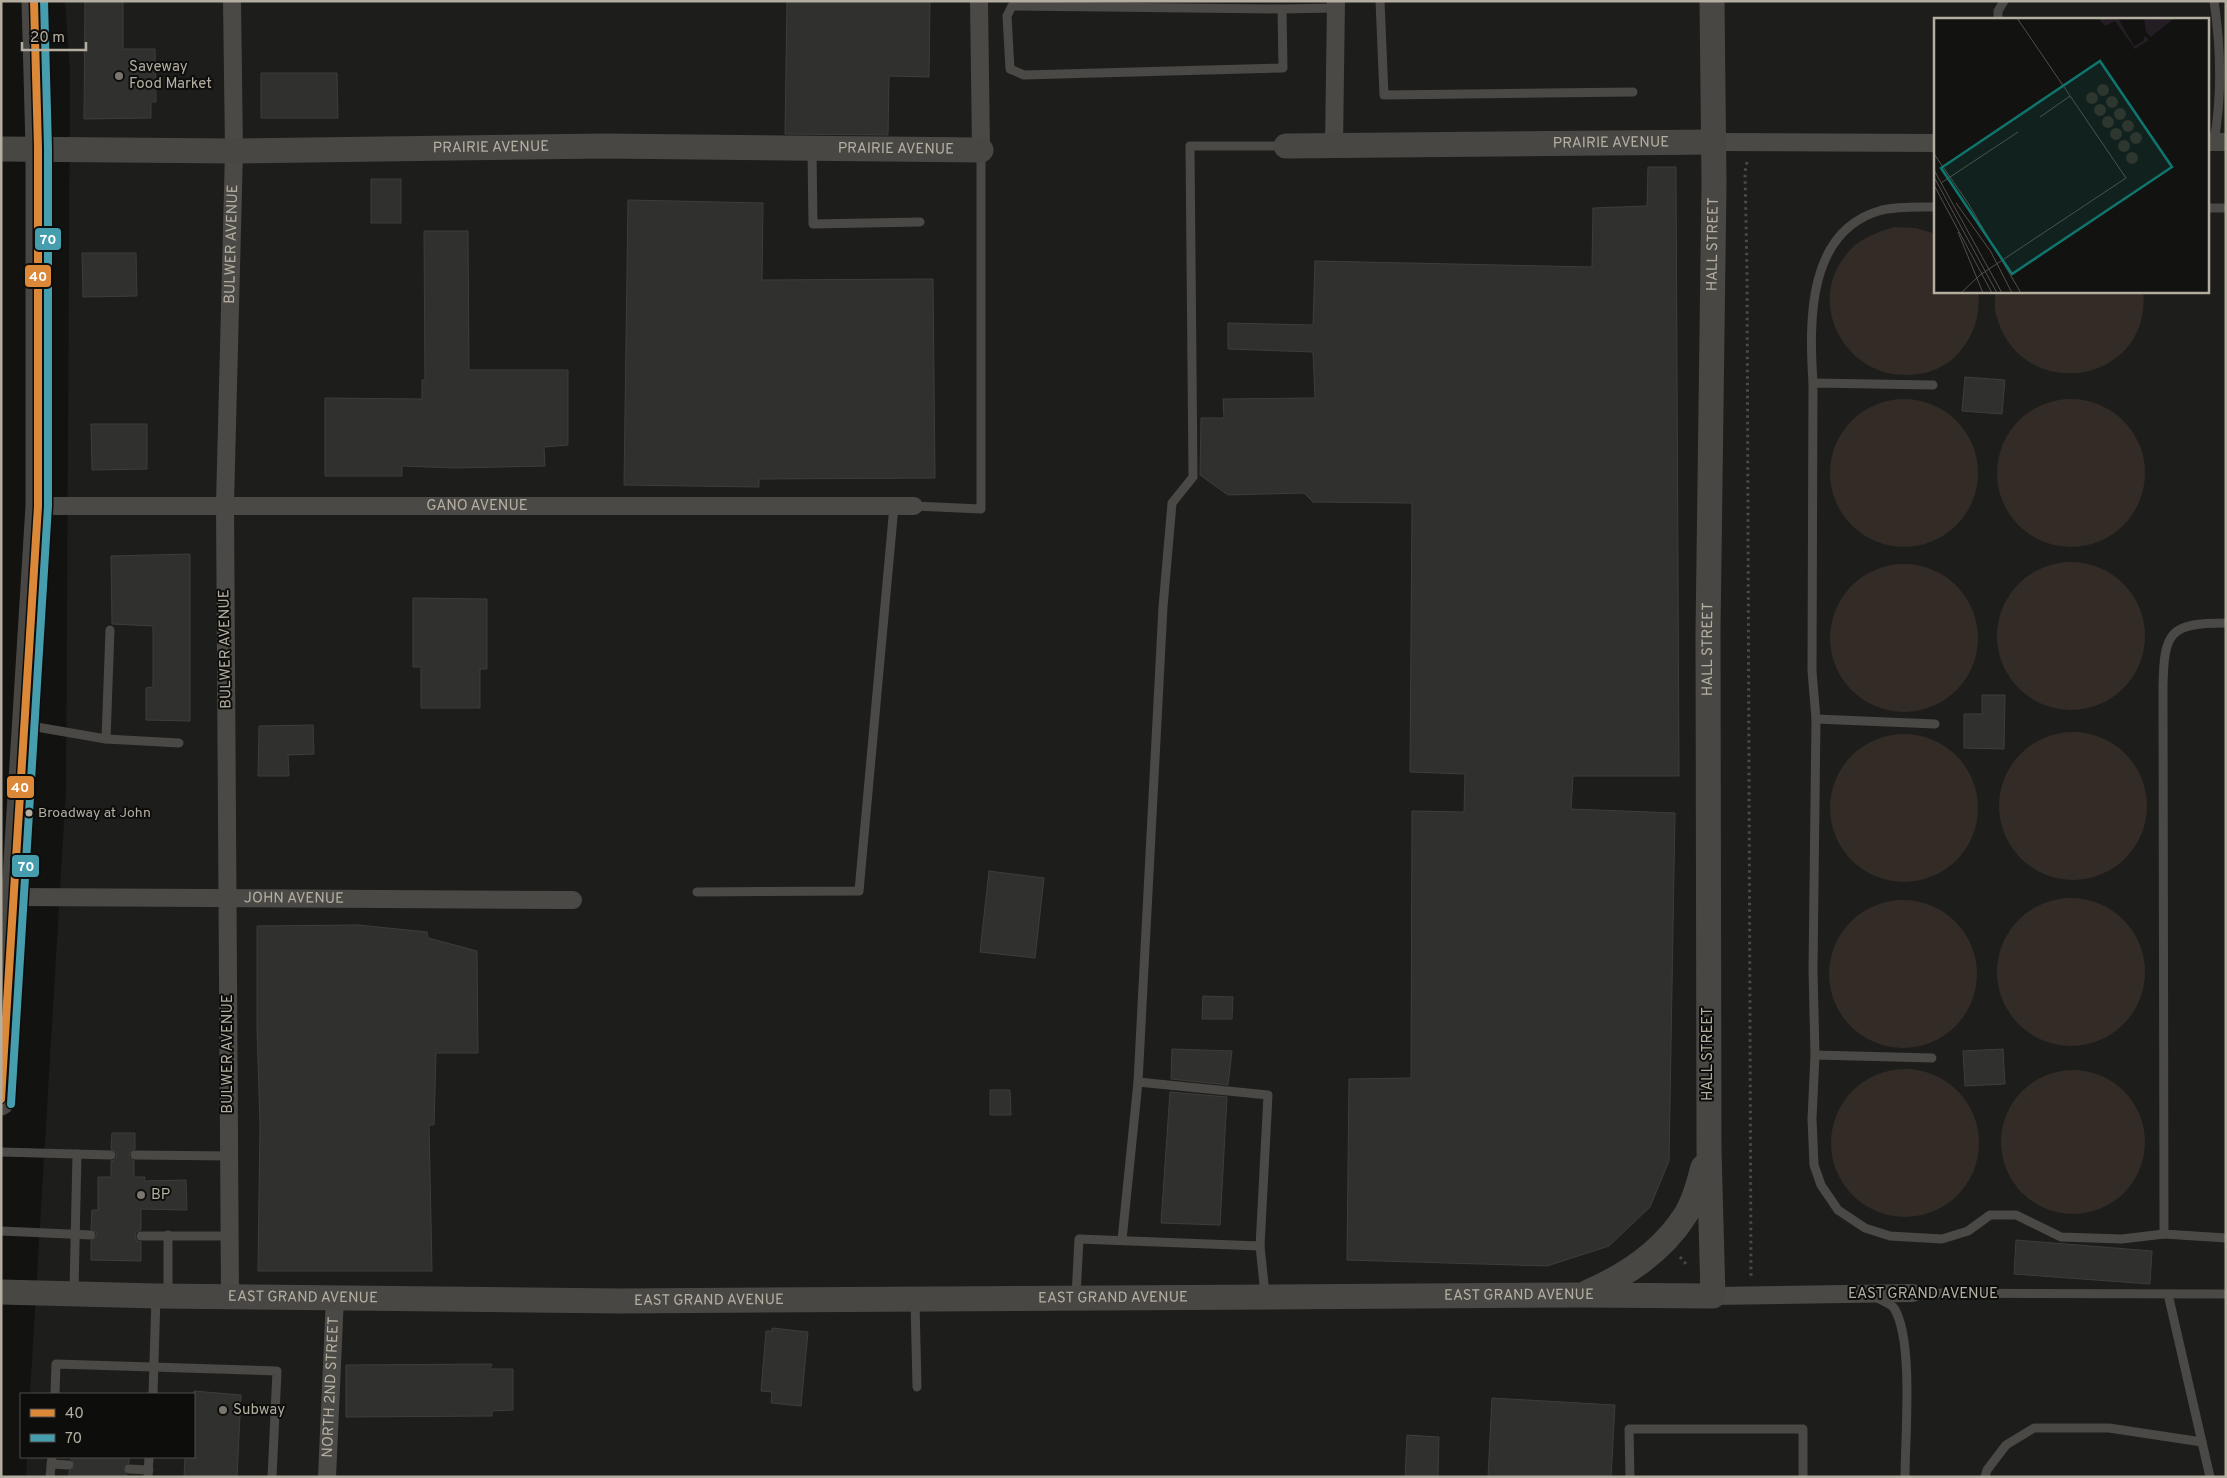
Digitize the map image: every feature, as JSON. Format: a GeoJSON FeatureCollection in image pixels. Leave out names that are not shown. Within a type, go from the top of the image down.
{"type":"FeatureCollection","features":[{"type":"Feature","properties":{"kind":"main road"},"geometry":{"type":"LineString","coordinates":[[1,1103],[38,506],[38,148],[34,1]]}},
{"type":"Feature","properties":{"kind":"main road","name":"HALL STREET"},"geometry":{"type":"LineString","coordinates":[[1712,1],[1714,142],[1708,633],[1708,1150],[1713,1296]]}},
{"type":"Feature","properties":{"kind":"main road","name":"PRAIRIE AVENUE"},"geometry":{"type":"LineString","coordinates":[[1286,146],[1714,142]]}},
{"type":"Feature","properties":{"kind":"main road","name":"PRAIRIE AVENUE"},"geometry":{"type":"LineString","coordinates":[[1,149],[234,151],[605,146],[981,150]]}},
{"type":"Feature","properties":{"kind":"main road"},"geometry":{"type":"LineString","coordinates":[[1581,1295],[1609,1283],[1633,1268],[1652,1254],[1671,1235],[1686,1213],[1696,1190],[1708,1150]]}},
{"type":"Feature","properties":{"kind":"main road","name":"EAST GRAND AVENUE"},"geometry":{"type":"LineString","coordinates":[[1,1292],[162,1296],[620,1301],[916,1301],[1076,1298],[1581,1295],[1713,1296]]}},
{"type":"Feature","properties":{"kind":"street","name":"BULWER AVENUE"},"geometry":{"type":"LineString","coordinates":[[230,1296],[225,504],[234,151],[232,1]]}},
{"type":"Feature","properties":{"kind":"street"},"geometry":{"type":"LineString","coordinates":[[979,1],[981,150]]}},
{"type":"Feature","properties":{"kind":"street"},"geometry":{"type":"LineString","coordinates":[[1334,146],[1336,5]]}},
{"type":"Feature","properties":{"kind":"street","name":"PRAIRIE AVENUE"},"geometry":{"type":"LineString","coordinates":[[1714,142],[1934,143]]}},
{"type":"Feature","properties":{"kind":"street","name":"GANO AVENUE"},"geometry":{"type":"LineString","coordinates":[[38,506],[225,504],[914,506]]}},
{"type":"Feature","properties":{"kind":"street","name":"JOHN AVENUE"},"geometry":{"type":"LineString","coordinates":[[14,897],[573,900]]}},
{"type":"Feature","properties":{"kind":"street","name":"EAST GRAND AVENUE"},"geometry":{"type":"LineString","coordinates":[[1713,1296],[1913,1293]]}},
{"type":"Feature","properties":{"kind":"street","name":"NORTH 2ND STREET"},"geometry":{"type":"LineString","coordinates":[[327,1477],[335,1298]]}},
{"type":"Feature","properties":{"kind":"lane"},"geometry":{"type":"LineString","coordinates":[[1380,1],[1384,95],[1633,92]]}},
{"type":"Feature","properties":{"kind":"lane"},"geometry":{"type":"LineString","coordinates":[[1998,18],[1998,11],[2004,1]]}},
{"type":"Feature","properties":{"kind":"lane"},"geometry":{"type":"LineString","coordinates":[[2214,1],[2218,29],[2220,108],[2216,142]]}},
{"type":"Feature","properties":{"kind":"lane"},"geometry":{"type":"LineString","coordinates":[[1282,9],[1283,68],[1024,75],[1010,69],[1007,16],[1012,6],[1282,9],[1336,5]]}},
{"type":"Feature","properties":{"kind":"lane"},"geometry":{"type":"LineString","coordinates":[[1122,1240],[1138,1082],[1163,607],[1172,503],[1193,477],[1190,146],[1286,146]]}},
{"type":"Feature","properties":{"kind":"lane"},"geometry":{"type":"LineString","coordinates":[[812,148],[813,224],[920,222]]}},
{"type":"Feature","properties":{"kind":"lane"},"geometry":{"type":"LineString","coordinates":[[914,506],[981,509],[981,150]]}},
{"type":"Feature","properties":{"kind":"lane"},"geometry":{"type":"LineString","coordinates":[[1934,208],[1883,210],[1859,220],[1840,236],[1823,261],[1815,289],[1811,349],[1813,383],[1812,670],[1816,718],[1813,970],[1815,1055],[1812,1119],[1814,1165],[1821,1185],[1838,1210],[1866,1228],[1890,1236],[1942,1239],[1968,1231],[1990,1215],[2016,1215],[2061,1237],[2122,1239],[2164,1234],[2226,1238]]}},
{"type":"Feature","properties":{"kind":"lane"},"geometry":{"type":"LineString","coordinates":[[2210,208],[2226,208]]}},
{"type":"Feature","properties":{"kind":"lane"},"geometry":{"type":"LineString","coordinates":[[1813,383],[1933,385]]}},
{"type":"Feature","properties":{"kind":"lane"},"geometry":{"type":"LineString","coordinates":[[697,892],[860,891],[894,506]]}},
{"type":"Feature","properties":{"kind":"lane"},"geometry":{"type":"LineString","coordinates":[[2164,1234],[2163,657],[2172,635],[2184,626],[2226,623]]}},
{"type":"Feature","properties":{"kind":"lane"},"geometry":{"type":"LineString","coordinates":[[106,738],[110,630]]}},
{"type":"Feature","properties":{"kind":"lane"},"geometry":{"type":"LineString","coordinates":[[1816,718],[1935,724]]}},
{"type":"Feature","properties":{"kind":"lane"},"geometry":{"type":"LineString","coordinates":[[25,725],[106,738],[179,743]]}},
{"type":"Feature","properties":{"kind":"lane"},"geometry":{"type":"LineString","coordinates":[[1815,1055],[1932,1058]]}},
{"type":"Feature","properties":{"kind":"lane"},"geometry":{"type":"LineString","coordinates":[[1138,1082],[1268,1095],[1260,1246],[1265,1297]]}},
{"type":"Feature","properties":{"kind":"lane"},"geometry":{"type":"LineString","coordinates":[[1,1152],[111,1155]]}},
{"type":"Feature","properties":{"kind":"lane"},"geometry":{"type":"LineString","coordinates":[[74,1294],[77,1154]]}},
{"type":"Feature","properties":{"kind":"lane"},"geometry":{"type":"LineString","coordinates":[[134,1155],[229,1156]]}},
{"type":"Feature","properties":{"kind":"lane"},"geometry":{"type":"LineString","coordinates":[[1,1231],[91,1235]]}},
{"type":"Feature","properties":{"kind":"lane"},"geometry":{"type":"LineString","coordinates":[[141,1236],[230,1236]]}},
{"type":"Feature","properties":{"kind":"lane"},"geometry":{"type":"LineString","coordinates":[[153,1393],[168,1236]]}},
{"type":"Feature","properties":{"kind":"lane"},"geometry":{"type":"LineString","coordinates":[[1076,1298],[1079,1239],[1260,1246]]}},
{"type":"Feature","properties":{"kind":"lane","name":"EAST GRAND AVENUE"},"geometry":{"type":"LineString","coordinates":[[1913,1293],[2226,1294]]}},
{"type":"Feature","properties":{"kind":"lane"},"geometry":{"type":"LineString","coordinates":[[1870,1294],[1893,1306],[1902,1326],[1906,1374],[1905,1477]]}},
{"type":"Feature","properties":{"kind":"lane"},"geometry":{"type":"LineString","coordinates":[[2168,1294],[2210,1477]]}},
{"type":"Feature","properties":{"kind":"lane"},"geometry":{"type":"LineString","coordinates":[[916,1301],[917,1387]]}},
{"type":"Feature","properties":{"kind":"lane"},"geometry":{"type":"LineString","coordinates":[[55,1393],[56,1364],[277,1372],[272,1477]]}},
{"type":"Feature","properties":{"kind":"lane"},"geometry":{"type":"LineString","coordinates":[[1985,1477],[1987,1470],[2006,1445],[2034,1428],[2109,1428],[2202,1442]]}},
{"type":"Feature","properties":{"kind":"lane"},"geometry":{"type":"LineString","coordinates":[[1630,1477],[1629,1429],[1803,1429],[1803,1477]]}},
{"type":"Feature","properties":{"kind":"lane"},"geometry":{"type":"LineString","coordinates":[[128,1469],[148,1473],[149,1458]]}},
{"type":"Feature","properties":{"kind":"lane"},"geometry":{"type":"LineString","coordinates":[[50,1477],[51,1460],[70,1465]]}},
{"type":"Feature","properties":{"kind":"path"},"geometry":{"type":"LineString","coordinates":[[1746,181],[1752,1265]]}},
{"type":"Feature","properties":{"kind":"path"},"geometry":{"type":"LineString","coordinates":[[1674,1251],[1687,1265],[1688,1270]]}},
{"type":"Feature","properties":{"kind":"shaded area"},"geometry":{"type":"Polygon","coordinates":[[[65,1],[2226,1],[2226,1477],[26,1477],[27,1458],[195,1458],[195,1393],[30,1393],[66,788],[70,71],[65,1]]]}},
{"type":"Feature","properties":{"kind":"shaded area"},"geometry":{"type":"Polygon","coordinates":[[[1894,227],[1916,228],[1934,233],[1934,292],[1978,292],[1977,318],[1971,335],[1955,357],[1933,371],[1918,374],[1893,374],[1871,367],[1853,353],[1839,336],[1831,315],[1830,292],[1836,270],[1851,249],[1866,238],[1894,227]]]}},
{"type":"Feature","properties":{"kind":"shaded area"},"geometry":{"type":"Polygon","coordinates":[[[1995,292],[2143,292],[2141,322],[2128,346],[2108,363],[2084,372],[2057,372],[2032,364],[2011,346],[1997,318],[1995,292]]]}},
{"type":"Feature","properties":{"kind":"shaded area"},"geometry":{"type":"Polygon","coordinates":[[[1904,399],[1919,400],[1932,404],[1957,420],[1973,445],[1977,458],[1977,488],[1973,501],[1957,526],[1932,542],[1919,546],[1904,547],[1889,546],[1876,542],[1851,526],[1835,501],[1831,488],[1830,473],[1831,458],[1835,445],[1851,420],[1876,404],[1889,400],[1904,399]]]}},
{"type":"Feature","properties":{"kind":"shaded area"},"geometry":{"type":"Polygon","coordinates":[[[2071,399],[2099,404],[2124,420],[2140,445],[2145,473],[2140,501],[2124,526],[2099,542],[2071,547],[2043,542],[2018,526],[2002,501],[1997,473],[2002,445],[2018,420],[2043,404],[2071,399]]]}},
{"type":"Feature","properties":{"kind":"shaded area"},"geometry":{"type":"Polygon","coordinates":[[[2071,562],[2099,567],[2124,583],[2140,608],[2145,636],[2140,664],[2124,689],[2099,705],[2071,710],[2043,705],[2018,689],[2002,664],[1997,636],[2002,608],[2018,583],[2043,567],[2071,562]]]}},
{"type":"Feature","properties":{"kind":"shaded area"},"geometry":{"type":"Polygon","coordinates":[[[1904,564],[1932,569],[1945,576],[1956,586],[1966,597],[1973,610],[1978,638],[1973,666],[1966,679],[1956,690],[1945,700],[1932,707],[1904,712],[1876,707],[1863,700],[1852,690],[1842,679],[1835,666],[1830,638],[1835,610],[1842,597],[1852,586],[1863,576],[1876,569],[1904,564]]]}},
{"type":"Feature","properties":{"kind":"shaded area"},"geometry":{"type":"Polygon","coordinates":[[[2073,732],[2101,737],[2126,753],[2142,778],[2147,806],[2142,834],[2126,859],[2101,875],[2073,880],[2045,875],[2020,859],[2004,834],[1999,806],[2004,778],[2020,753],[2045,737],[2073,732]]]}},
{"type":"Feature","properties":{"kind":"shaded area"},"geometry":{"type":"Polygon","coordinates":[[[1904,734],[1932,739],[1957,755],[1973,780],[1978,808],[1973,836],[1957,861],[1932,877],[1904,882],[1876,877],[1851,861],[1835,836],[1830,808],[1835,780],[1851,755],[1876,739],[1904,734]]]}},
{"type":"Feature","properties":{"kind":"shaded area"},"geometry":{"type":"Polygon","coordinates":[[[2071,898],[2099,903],[2124,919],[2140,944],[2145,972],[2140,1000],[2124,1025],[2099,1041],[2071,1046],[2043,1041],[2018,1025],[2002,1000],[1997,972],[2002,944],[2018,919],[2043,903],[2071,898]]]}},
{"type":"Feature","properties":{"kind":"shaded area"},"geometry":{"type":"Polygon","coordinates":[[[1903,900],[1931,905],[1956,921],[1972,946],[1977,974],[1972,1002],[1956,1027],[1931,1043],[1903,1048],[1875,1043],[1850,1027],[1834,1002],[1829,974],[1834,946],[1850,921],[1875,905],[1903,900]]]}},
{"type":"Feature","properties":{"kind":"shaded area"},"geometry":{"type":"Polygon","coordinates":[[[1905,1069],[1933,1074],[1958,1090],[1974,1115],[1979,1143],[1974,1171],[1958,1196],[1933,1212],[1905,1217],[1877,1212],[1852,1196],[1836,1171],[1831,1143],[1836,1115],[1852,1090],[1877,1074],[1905,1069]]]}},
{"type":"Feature","properties":{"kind":"shaded area"},"geometry":{"type":"Polygon","coordinates":[[[2073,1070],[2101,1075],[2124,1091],[2140,1114],[2145,1142],[2140,1170],[2124,1193],[2101,1209],[2073,1214],[2045,1209],[2022,1193],[2006,1170],[2001,1142],[2006,1114],[2022,1091],[2045,1075],[2073,1070]]]}},
{"type":"Feature","properties":{"kind":"building","name":"Saveway Food Market"},"geometry":{"type":"Polygon","coordinates":[[[85,1],[123,1],[123,49],[155,49],[156,102],[151,102],[151,118],[84,119],[85,1]]]}},
{"type":"Feature","properties":{"kind":"building"},"geometry":{"type":"Polygon","coordinates":[[[787,1],[930,1],[929,77],[889,76],[888,135],[785,134],[787,1]]]}},
{"type":"Feature","properties":{"kind":"building"},"geometry":{"type":"Polygon","coordinates":[[[261,73],[337,73],[338,118],[261,118],[261,73]]]}},
{"type":"Feature","properties":{"kind":"building"},"geometry":{"type":"Polygon","coordinates":[[[1648,167],[1676,167],[1679,776],[1573,776],[1571,809],[1675,813],[1669,1161],[1650,1207],[1609,1246],[1547,1266],[1347,1260],[1349,1079],[1411,1078],[1412,811],[1464,812],[1465,774],[1410,772],[1412,503],[1313,502],[1304,493],[1228,495],[1200,475],[1201,418],[1224,418],[1223,399],[1315,398],[1313,352],[1228,349],[1228,323],[1313,325],[1315,261],[1592,267],[1593,208],[1647,206],[1648,167]]]}},
{"type":"Feature","properties":{"kind":"building"},"geometry":{"type":"Polygon","coordinates":[[[371,179],[401,179],[401,223],[371,223],[371,179]]]}},
{"type":"Feature","properties":{"kind":"building"},"geometry":{"type":"Polygon","coordinates":[[[628,200],[763,203],[762,280],[933,279],[935,478],[759,479],[759,487],[624,485],[628,200]]]}},
{"type":"Feature","properties":{"kind":"building"},"geometry":{"type":"Polygon","coordinates":[[[424,231],[468,231],[469,370],[568,370],[568,445],[544,447],[545,466],[456,468],[402,466],[402,476],[325,476],[325,398],[422,399],[422,380],[425,380],[424,231]]]}},
{"type":"Feature","properties":{"kind":"building"},"geometry":{"type":"Polygon","coordinates":[[[82,253],[136,253],[137,296],[83,297],[82,253]]]}},
{"type":"Feature","properties":{"kind":"building"},"geometry":{"type":"Polygon","coordinates":[[[1965,377],[2005,380],[2002,414],[1962,411],[1965,377]]]}},
{"type":"Feature","properties":{"kind":"building"},"geometry":{"type":"Polygon","coordinates":[[[91,424],[147,424],[147,469],[92,470],[91,424]]]}},
{"type":"Feature","properties":{"kind":"building"},"geometry":{"type":"Polygon","coordinates":[[[190,554],[190,721],[146,720],[146,688],[153,687],[153,626],[112,624],[111,556],[190,554]]]}},
{"type":"Feature","properties":{"kind":"building"},"geometry":{"type":"Polygon","coordinates":[[[413,598],[487,599],[487,669],[480,669],[480,708],[421,708],[421,667],[413,667],[413,598]]]}},
{"type":"Feature","properties":{"kind":"building"},"geometry":{"type":"Polygon","coordinates":[[[1982,695],[2005,695],[2004,749],[1964,748],[1964,714],[1982,714],[1982,695]]]}},
{"type":"Feature","properties":{"kind":"building"},"geometry":{"type":"Polygon","coordinates":[[[313,725],[314,754],[288,755],[289,776],[258,776],[259,726],[313,725]]]}},
{"type":"Feature","properties":{"kind":"building"},"geometry":{"type":"Polygon","coordinates":[[[989,871],[1044,878],[1035,958],[980,952],[989,871]]]}},
{"type":"Feature","properties":{"kind":"building"},"geometry":{"type":"Polygon","coordinates":[[[358,925],[427,932],[428,938],[477,951],[478,1053],[436,1053],[434,1125],[429,1125],[432,1271],[258,1271],[260,1124],[257,1028],[257,926],[358,925]]]}},
{"type":"Feature","properties":{"kind":"building"},"geometry":{"type":"Polygon","coordinates":[[[1203,996],[1233,997],[1232,1019],[1202,1019],[1203,996]]]}},
{"type":"Feature","properties":{"kind":"building"},"geometry":{"type":"Polygon","coordinates":[[[1172,1049],[1232,1051],[1228,1085],[1171,1079],[1172,1049]]]}},
{"type":"Feature","properties":{"kind":"building"},"geometry":{"type":"Polygon","coordinates":[[[2003,1049],[2005,1084],[1965,1086],[1963,1051],[2003,1049]]]}},
{"type":"Feature","properties":{"kind":"building"},"geometry":{"type":"Polygon","coordinates":[[[990,1090],[1010,1090],[1011,1115],[990,1115],[990,1090]]]}},
{"type":"Feature","properties":{"kind":"building"},"geometry":{"type":"Polygon","coordinates":[[[1170,1092],[1227,1097],[1220,1225],[1161,1223],[1170,1092]]]}},
{"type":"Feature","properties":{"kind":"building"},"geometry":{"type":"Polygon","coordinates":[[[112,1133],[135,1133],[135,1149],[129,1154],[130,1158],[134,1161],[134,1177],[145,1177],[144,1181],[186,1180],[187,1210],[141,1209],[141,1230],[136,1232],[135,1236],[137,1241],[141,1242],[141,1261],[91,1260],[91,1241],[97,1236],[96,1232],[91,1229],[92,1210],[98,1210],[98,1177],[111,1177],[111,1161],[117,1156],[116,1152],[111,1149],[112,1133]]]}},
{"type":"Feature","properties":{"kind":"building"},"geometry":{"type":"Polygon","coordinates":[[[2016,1240],[2152,1251],[2150,1284],[2014,1274],[2016,1240]]]}},
{"type":"Feature","properties":{"kind":"building"},"geometry":{"type":"Polygon","coordinates":[[[772,1328],[808,1332],[801,1406],[771,1403],[772,1392],[761,1391],[766,1331],[772,1331],[772,1328]]]}},
{"type":"Feature","properties":{"kind":"building"},"geometry":{"type":"Polygon","coordinates":[[[492,1364],[490,1369],[513,1369],[513,1410],[492,1411],[492,1416],[346,1417],[346,1365],[492,1364]]]}},
{"type":"Feature","properties":{"kind":"building"},"geometry":{"type":"Polygon","coordinates":[[[194,1391],[241,1395],[237,1477],[184,1477],[185,1458],[195,1458],[194,1391]]]}},
{"type":"Feature","properties":{"kind":"building"},"geometry":{"type":"Polygon","coordinates":[[[1492,1398],[1615,1405],[1611,1477],[1488,1477],[1492,1398]]]}},
{"type":"Feature","properties":{"kind":"building"},"geometry":{"type":"Polygon","coordinates":[[[1407,1435],[1439,1437],[1438,1477],[1405,1477],[1407,1435]]]}},
{"type":"Feature","properties":{"kind":"building"},"geometry":{"type":"Polygon","coordinates":[[[71,1458],[129,1458],[129,1463],[123,1468],[128,1477],[69,1477],[69,1471],[75,1466],[71,1458]]]}},
{"type":"Feature","properties":{"kind":"transit line","name":"40"},"geometry":{"type":"LineString","coordinates":[[1,1099],[38,506],[38,148],[34,1]]}},
{"type":"Feature","properties":{"kind":"transit line","name":"70"},"geometry":{"type":"LineString","coordinates":[[11,1104],[48,506],[48,148],[44,1]]}},
{"type":"Feature","properties":{"kind":"place","name":"Saveway Food Market"},"geometry":{"type":"Point","coordinates":[119,76]}},
{"type":"Feature","properties":{"kind":"place","name":"Broadway at John"},"geometry":{"type":"Point","coordinates":[29,813]}},
{"type":"Feature","properties":{"kind":"place","name":"BP"},"geometry":{"type":"Point","coordinates":[141,1195]}},
{"type":"Feature","properties":{"kind":"place","name":"Subway"},"geometry":{"type":"Point","coordinates":[223,1410]}}]}
